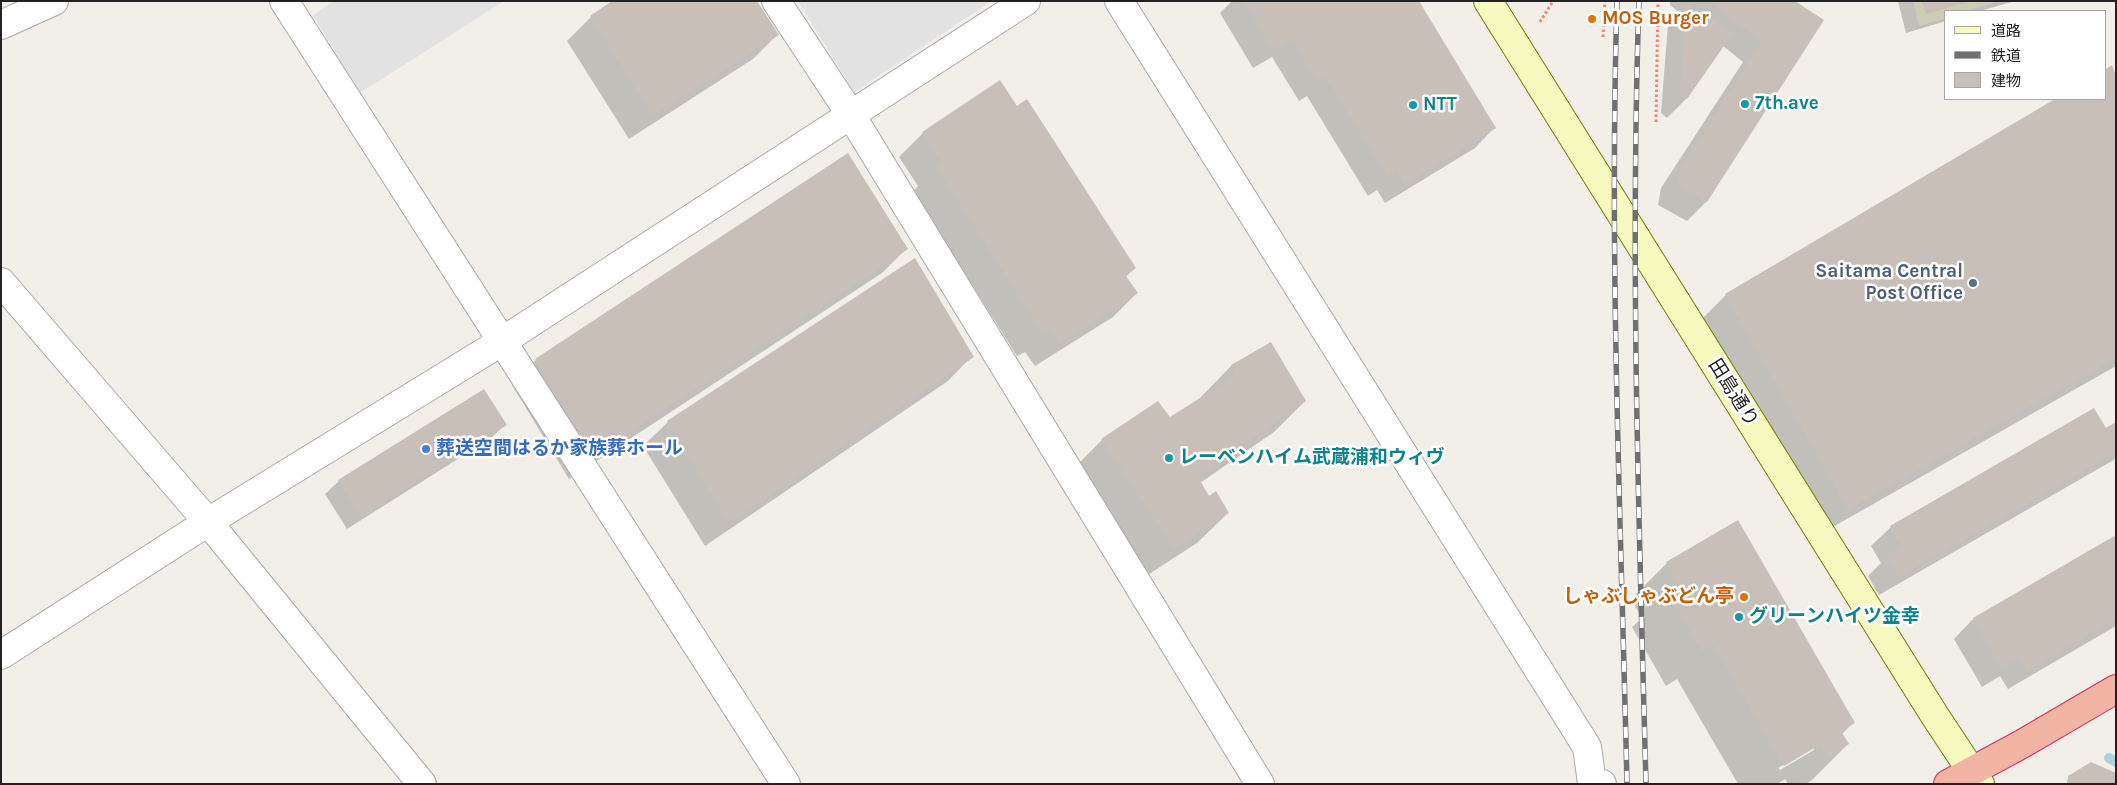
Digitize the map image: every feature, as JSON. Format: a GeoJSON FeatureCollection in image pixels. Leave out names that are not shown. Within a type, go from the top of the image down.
{"type":"FeatureCollection","features":[{"type":"Feature","properties":{"kind":"highway"},"geometry":{"type":"LineString","coordinates":[[1966,780],[2116,689]]}},
{"type":"Feature","properties":{"kind":"main road","name":"田島通り"},"geometry":{"type":"LineString","coordinates":[[1488,1],[1966,780]]}},
{"type":"Feature","properties":{"kind":"street"},"geometry":{"type":"LineString","coordinates":[[1,25],[54,1]]}},
{"type":"Feature","properties":{"kind":"street"},"geometry":{"type":"LineString","coordinates":[[284,1],[786,784]]}},
{"type":"Feature","properties":{"kind":"street"},"geometry":{"type":"LineString","coordinates":[[776,1],[851,115],[1260,784]]}},
{"type":"Feature","properties":{"kind":"street"},"geometry":{"type":"LineString","coordinates":[[1,655],[208,522],[502,342],[1026,1]]}},
{"type":"Feature","properties":{"kind":"street"},"geometry":{"type":"LineString","coordinates":[[1119,1],[1587,747],[1595,783]]}},
{"type":"Feature","properties":{"kind":"street"},"geometry":{"type":"LineString","coordinates":[[1,282],[208,522],[422,784]]}},
{"type":"Feature","properties":{"kind":"path"},"geometry":{"type":"LineString","coordinates":[[1540,22],[1552,1]]}},
{"type":"Feature","properties":{"kind":"path"},"geometry":{"type":"LineString","coordinates":[[1603,37],[1605,1]]}},
{"type":"Feature","properties":{"kind":"path"},"geometry":{"type":"LineString","coordinates":[[1656,122],[1658,1]]}},
{"type":"Feature","properties":{"kind":"shaded area"},"geometry":{"type":"Polygon","coordinates":[[[334,1],[504,1],[360,93],[313,15],[334,1]]]}},
{"type":"Feature","properties":{"kind":"shaded area"},"geometry":{"type":"Polygon","coordinates":[[[798,1],[992,1],[854,92],[798,1]]]}},
{"type":"Feature","properties":{"kind":"shaded area"},"geometry":{"type":"Polygon","coordinates":[[[1913,1],[1999,1],[1970,10],[1944,10],[1944,19],[1919,26],[1913,1]]]}},
{"type":"Feature","properties":{"kind":"building"},"geometry":{"type":"Polygon","coordinates":[[[612,1],[757,1],[779,35],[653,115],[590,16],[612,1]]]}},
{"type":"Feature","properties":{"kind":"building","name":"NTT"},"geometry":{"type":"Polygon","coordinates":[[[1244,1],[1419,1],[1496,128],[1405,184],[1397,171],[1388,177],[1326,77],[1318,82],[1292,39],[1273,50],[1244,1]]]}},
{"type":"Feature","properties":{"kind":"building","name":"7th.ave"},"geometry":{"type":"Polygon","coordinates":[[[1709,1],[1795,1],[1824,20],[1707,202],[1677,185],[1681,167],[1762,42],[1709,1]]]}},
{"type":"Feature","properties":{"kind":"building"},"geometry":{"type":"Polygon","coordinates":[[[1922,1],[1968,1],[1968,2],[1926,14],[1922,1]]]}},
{"type":"Feature","properties":{"kind":"building"},"geometry":{"type":"Polygon","coordinates":[[[1687,4],[1733,33],[1687,99],[1680,94],[1687,4]]]}},
{"type":"Feature","properties":{"kind":"building"},"geometry":{"type":"Polygon","coordinates":[[[2112,65],[2116,76],[2116,357],[1848,509],[1725,294],[2053,100],[2107,100],[2107,68],[2112,65]]]}},
{"type":"Feature","properties":{"kind":"building"},"geometry":{"type":"Polygon","coordinates":[[[1000,80],[1017,106],[1027,99],[1136,268],[1126,276],[1138,293],[1060,343],[1050,329],[1042,332],[936,166],[941,161],[922,132],[1000,80]]]}},
{"type":"Feature","properties":{"kind":"building"},"geometry":{"type":"Polygon","coordinates":[[[848,153],[908,249],[593,456],[535,359],[848,153]]]}},
{"type":"Feature","properties":{"kind":"building"},"geometry":{"type":"Polygon","coordinates":[[[915,258],[974,357],[729,523],[667,421],[915,258]]]}},
{"type":"Feature","properties":{"kind":"building","name":"レーベンハイム武蔵浦和ウィヴ"},"geometry":{"type":"Polygon","coordinates":[[[1271,342],[1306,401],[1198,477],[1209,496],[1216,491],[1229,513],[1174,548],[1101,439],[1158,401],[1170,417],[1236,375],[1231,365],[1271,342]]]}},
{"type":"Feature","properties":{"kind":"building"},"geometry":{"type":"Polygon","coordinates":[[[484,389],[507,425],[361,516],[338,480],[484,389]]]}},
{"type":"Feature","properties":{"kind":"building"},"geometry":{"type":"Polygon","coordinates":[[[2094,408],[2106,428],[2116,422],[2116,452],[1899,577],[1887,556],[1902,547],[1890,526],[2094,408]]]}},
{"type":"Feature","properties":{"kind":"building","name":"グリーンハイツ金幸"},"geometry":{"type":"Polygon","coordinates":[[[1738,520],[1855,723],[1841,731],[1849,744],[1829,757],[1821,744],[1784,766],[1713,644],[1702,651],[1667,590],[1679,584],[1666,562],[1738,520]]]}},
{"type":"Feature","properties":{"kind":"building"},"geometry":{"type":"Polygon","coordinates":[[[2116,535],[2116,619],[2027,671],[2020,658],[2002,668],[1973,618],[2116,535]]]}},
{"type":"Feature","properties":{"kind":"building"},"geometry":{"type":"Polygon","coordinates":[[[2091,762],[2116,773],[2116,784],[2067,784],[2068,776],[2091,762]]]}},
{"type":"Feature","properties":{"kind":"waterway"},"geometry":{"type":"LineString","coordinates":[[2109,758],[2116,762]]}},
{"type":"Feature","properties":{"kind":"railway"},"geometry":{"type":"LineString","coordinates":[[1617,1],[1614,197],[1615,295],[1627,784]]}},
{"type":"Feature","properties":{"kind":"railway"},"geometry":{"type":"LineString","coordinates":[[1639,1],[1636,99],[1635,295],[1646,784]]}},
{"type":"Feature","properties":{"kind":"place","name":"MOS Burger"},"geometry":{"type":"Point","coordinates":[1592,19]}},
{"type":"Feature","properties":{"kind":"place","name":"7th.ave"},"geometry":{"type":"Point","coordinates":[1745,104]}},
{"type":"Feature","properties":{"kind":"place","name":"NTT"},"geometry":{"type":"Point","coordinates":[1413,105]}},
{"type":"Feature","properties":{"kind":"place","name":"Saitama Central Post Office"},"geometry":{"type":"Point","coordinates":[1973,283]}},
{"type":"Feature","properties":{"kind":"place","name":"葬送空間はるか家族葬ホール"},"geometry":{"type":"Point","coordinates":[426,449]}},
{"type":"Feature","properties":{"kind":"place","name":"レーベンハイム武蔵浦和ウィヴ"},"geometry":{"type":"Point","coordinates":[1169,458]}},
{"type":"Feature","properties":{"kind":"place","name":"しゃぶしゃぶどん亭"},"geometry":{"type":"Point","coordinates":[1744,597]}},
{"type":"Feature","properties":{"kind":"place","name":"グリーンハイツ金幸"},"geometry":{"type":"Point","coordinates":[1739,617]}}]}
